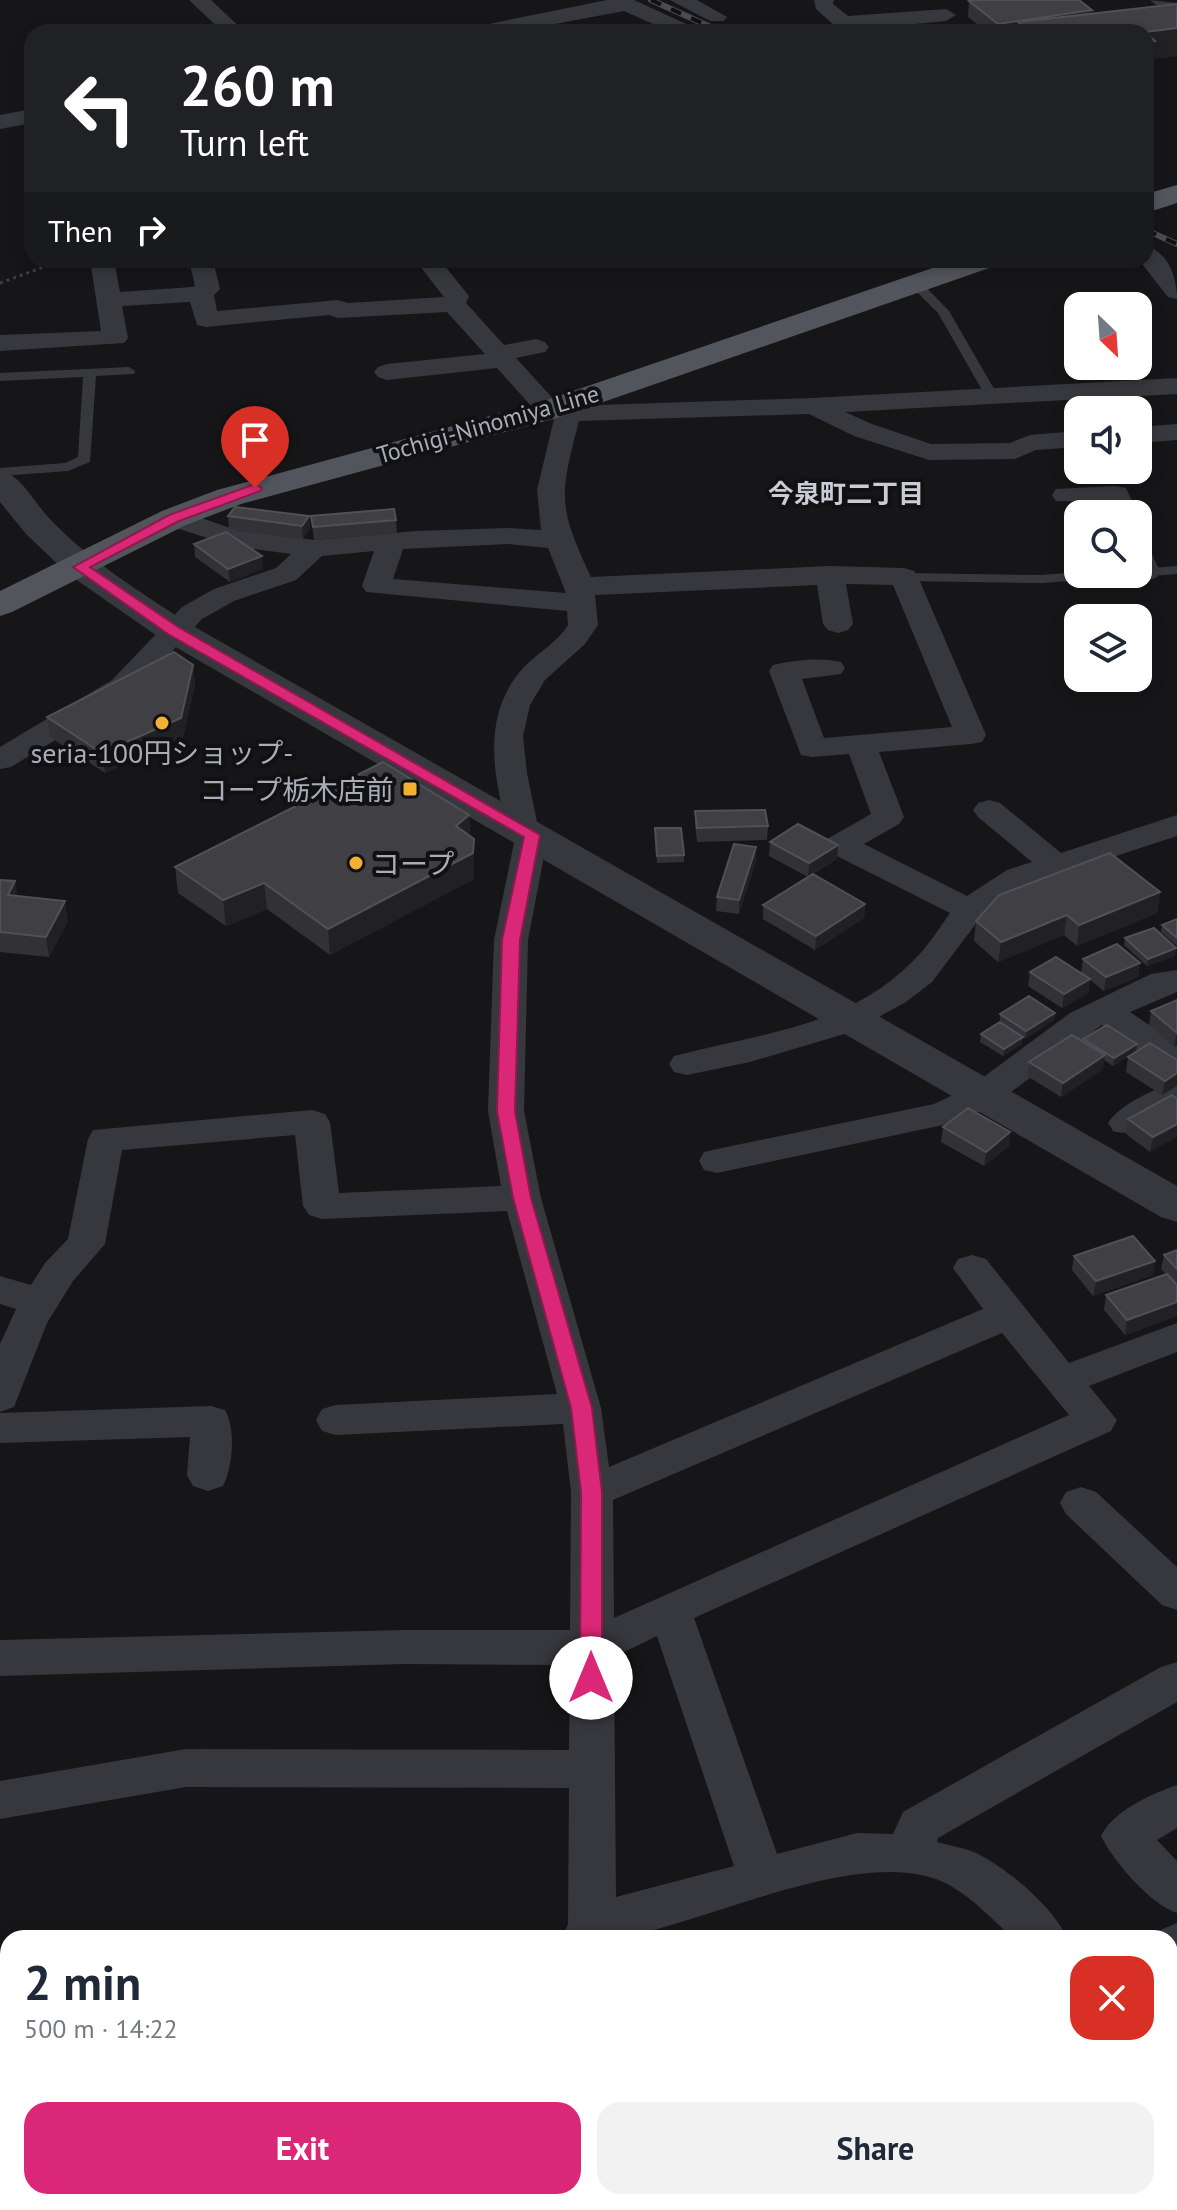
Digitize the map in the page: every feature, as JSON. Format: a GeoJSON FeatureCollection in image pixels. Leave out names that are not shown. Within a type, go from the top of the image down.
{"type":"FeatureCollection","features":[{"type":"Feature","properties":{"kind":"main road"},"geometry":{"type":"LineString","coordinates":[[1154,201],[1177,193]]}},
{"type":"Feature","properties":{"kind":"main road","name":"Tochigi-Ninomiya Line"},"geometry":{"type":"LineString","coordinates":[[0,605],[174,518],[281,480],[558,412],[962,268]]}},
{"type":"Feature","properties":{"kind":"street"},"geometry":{"type":"LineString","coordinates":[[199,0],[226,24]]}},
{"type":"Feature","properties":{"kind":"street"},"geometry":{"type":"LineString","coordinates":[[824,0],[823,5],[840,24]]}},
{"type":"Feature","properties":{"kind":"street"},"geometry":{"type":"LineString","coordinates":[[1160,0],[1177,12]]}},
{"type":"Feature","properties":{"kind":"street"},"geometry":{"type":"LineString","coordinates":[[691,1],[717,17]]}},
{"type":"Feature","properties":{"kind":"street"},"geometry":{"type":"LineString","coordinates":[[517,24],[621,2],[670,24]]}},
{"type":"Feature","properties":{"kind":"street"},"geometry":{"type":"LineString","coordinates":[[862,24],[940,8],[953,24]]}},
{"type":"Feature","properties":{"kind":"street"},"geometry":{"type":"LineString","coordinates":[[0,122],[24,118]]}},
{"type":"Feature","properties":{"kind":"street"},"geometry":{"type":"LineString","coordinates":[[1154,263],[1177,292]]}},
{"type":"Feature","properties":{"kind":"street"},"geometry":{"type":"LineString","coordinates":[[0,343],[115,338],[103,268]]}},
{"type":"Feature","properties":{"kind":"street"},"geometry":{"type":"LineString","coordinates":[[109,300],[201,292],[208,289],[203,268]]}},
{"type":"Feature","properties":{"kind":"street"},"geometry":{"type":"LineString","coordinates":[[434,268],[457,296],[453,304]]}},
{"type":"Feature","properties":{"kind":"street"},"geometry":{"type":"LineString","coordinates":[[201,292],[206,320],[338,307],[338,311],[453,304]]}},
{"type":"Feature","properties":{"kind":"street"},"geometry":{"type":"LineString","coordinates":[[453,304],[494,350],[558,412],[814,406],[1177,386]]}},
{"type":"Feature","properties":{"kind":"street"},"geometry":{"type":"LineString","coordinates":[[427,343],[494,350]]}},
{"type":"Feature","properties":{"kind":"street"},"geometry":{"type":"LineString","coordinates":[[387,372],[494,350],[536,347]]}},
{"type":"Feature","properties":{"kind":"street"},"geometry":{"type":"LineString","coordinates":[[814,406],[863,430],[929,452],[1015,451],[1030,443],[1064,440]]}},
{"type":"Feature","properties":{"kind":"street"},"geometry":{"type":"LineString","coordinates":[[558,412],[551,515],[558,540],[571,558],[581,594],[583,625],[575,638],[533,675],[515,705],[508,736],[511,773],[528,833],[510,955],[506,1111],[522,1198],[581,1408],[592,1492],[589,1930]]}},
{"type":"Feature","properties":{"kind":"street"},"geometry":{"type":"LineString","coordinates":[[1152,434],[1177,432]]}},
{"type":"Feature","properties":{"kind":"street"},"geometry":{"type":"LineString","coordinates":[[0,480],[47,536],[80,567],[173,630],[1177,1206]]}},
{"type":"Feature","properties":{"kind":"street"},"geometry":{"type":"LineString","coordinates":[[1066,495],[1116,494],[1118,500]]}},
{"type":"Feature","properties":{"kind":"street"},"geometry":{"type":"LineString","coordinates":[[174,518],[232,538],[314,548],[508,536],[558,540]]}},
{"type":"Feature","properties":{"kind":"street"},"geometry":{"type":"LineString","coordinates":[[392,541],[376,586],[581,594],[830,575],[904,577],[971,735],[812,748],[784,671],[830,668]]}},
{"type":"Feature","properties":{"kind":"street"},"geometry":{"type":"LineString","coordinates":[[0,760],[123,686],[173,630],[210,601],[286,574],[314,548]]}},
{"type":"Feature","properties":{"kind":"street"},"geometry":{"type":"LineString","coordinates":[[830,575],[838,624]]}},
{"type":"Feature","properties":{"kind":"street"},"geometry":{"type":"LineString","coordinates":[[861,746],[888,817],[840,845],[969,910]]}},
{"type":"Feature","properties":{"kind":"street"},"geometry":{"type":"LineString","coordinates":[[989,810],[1056,865]]}},
{"type":"Feature","properties":{"kind":"street"},"geometry":{"type":"LineString","coordinates":[[687,1064],[811,1037],[853,1021],[921,974],[969,910],[1019,877],[1171,835]]}},
{"type":"Feature","properties":{"kind":"street"},"geometry":{"type":"LineString","coordinates":[[717,1161],[898,1126],[944,1114],[983,1095],[1082,1021],[1163,982],[1177,981]]}},
{"type":"Feature","properties":{"kind":"street"},"geometry":{"type":"LineString","coordinates":[[1104,1010],[1177,1061]]}},
{"type":"Feature","properties":{"kind":"street"},"geometry":{"type":"LineString","coordinates":[[1126,1123],[1177,1094]]}},
{"type":"Feature","properties":{"kind":"street"},"geometry":{"type":"LineString","coordinates":[[0,1397],[28,1322],[59,1272],[86,1244],[106,1139],[312,1122],[322,1206],[522,1198]]}},
{"type":"Feature","properties":{"kind":"street"},"geometry":{"type":"LineString","coordinates":[[0,1658],[404,1647],[591,1648],[1097,1420],[1061,1381],[972,1268]]}},
{"type":"Feature","properties":{"kind":"street"},"geometry":{"type":"LineString","coordinates":[[0,1290],[41,1302]]}},
{"type":"Feature","properties":{"kind":"street"},"geometry":{"type":"LineString","coordinates":[[592,1492],[1009,1314]]}},
{"type":"Feature","properties":{"kind":"street"},"geometry":{"type":"LineString","coordinates":[[1061,1381],[1177,1337]]}},
{"type":"Feature","properties":{"kind":"street"},"geometry":{"type":"LineString","coordinates":[[336,1420],[581,1408]]}},
{"type":"Feature","properties":{"kind":"street"},"geometry":{"type":"LineString","coordinates":[[0,1428],[211,1421],[208,1475]]}},
{"type":"Feature","properties":{"kind":"street"},"geometry":{"type":"LineString","coordinates":[[1081,1503],[1177,1593]]}},
{"type":"Feature","properties":{"kind":"street"},"geometry":{"type":"LineString","coordinates":[[670,1610],[761,1877]]}},
{"type":"Feature","properties":{"kind":"street"},"geometry":{"type":"LineString","coordinates":[[909,1854],[919,1826],[1177,1680]]}},
{"type":"Feature","properties":{"kind":"street"},"geometry":{"type":"LineString","coordinates":[[0,1800],[186,1768],[591,1769]]}},
{"type":"Feature","properties":{"kind":"street"},"geometry":{"type":"LineString","coordinates":[[1177,1804],[1124,1836],[1177,1893]]}},
{"type":"Feature","properties":{"kind":"street"},"geometry":{"type":"LineString","coordinates":[[592,1930],[761,1877],[857,1853],[909,1854],[963,1869],[1004,1899],[1035,1930]]}},
{"type":"Feature","properties":{"kind":"lane"},"geometry":{"type":"LineString","coordinates":[[916,284],[943,311],[991,394]]}},
{"type":"Feature","properties":{"kind":"lane"},"geometry":{"type":"LineString","coordinates":[[0,377],[129,371]]}},
{"type":"Feature","properties":{"kind":"lane"},"geometry":{"type":"LineString","coordinates":[[0,472],[68,467],[85,459],[90,373]]}},
{"type":"Feature","properties":{"kind":"lane"},"geometry":{"type":"LineString","coordinates":[[1152,567],[1177,570]]}},
{"type":"Feature","properties":{"kind":"lane"},"geometry":{"type":"LineString","coordinates":[[904,577],[1064,577]]}},
{"type":"Feature","properties":{"kind":"path"},"geometry":{"type":"LineString","coordinates":[[0,283],[41,268]]}},
{"type":"Feature","properties":{"kind":"building"},"geometry":{"type":"Polygon","coordinates":[[[1079,0],[1092,10],[998,24],[969,1],[1079,0]]]}},
{"type":"Feature","properties":{"kind":"building"},"geometry":{"type":"Polygon","coordinates":[[[1177,4],[1177,28],[1154,31],[1154,24],[1018,22],[1177,4]]]}},
{"type":"Feature","properties":{"kind":"building"},"geometry":{"type":"Polygon","coordinates":[[[235,507],[309,516],[302,526],[228,516],[235,507]]]}},
{"type":"Feature","properties":{"kind":"building"},"geometry":{"type":"Polygon","coordinates":[[[394,509],[396,520],[313,527],[311,516],[394,509]]]}},
{"type":"Feature","properties":{"kind":"building"},"geometry":{"type":"Polygon","coordinates":[[[226,532],[262,556],[228,569],[194,544],[226,532]]]}},
{"type":"Feature","properties":{"kind":"building"},"geometry":{"type":"Polygon","coordinates":[[[174,652],[193,665],[181,718],[102,753],[47,717],[174,652]]]}},
{"type":"Feature","properties":{"kind":"building"},"geometry":{"type":"Polygon","coordinates":[[[383,762],[469,815],[456,826],[474,839],[473,853],[328,929],[264,883],[223,900],[175,867],[383,762]]]}},
{"type":"Feature","properties":{"kind":"building"},"geometry":{"type":"Polygon","coordinates":[[[765,810],[768,826],[697,828],[695,811],[765,810]]]}},
{"type":"Feature","properties":{"kind":"building"},"geometry":{"type":"Polygon","coordinates":[[[798,824],[838,845],[809,863],[770,842],[798,824]]]}},
{"type":"Feature","properties":{"kind":"building"},"geometry":{"type":"Polygon","coordinates":[[[655,828],[681,828],[684,855],[657,856],[655,828]]]}},
{"type":"Feature","properties":{"kind":"building"},"geometry":{"type":"Polygon","coordinates":[[[734,844],[756,847],[739,900],[717,897],[734,844]]]}},
{"type":"Feature","properties":{"kind":"building"},"geometry":{"type":"Polygon","coordinates":[[[1110,853],[1160,892],[1079,925],[1067,915],[1001,942],[976,921],[999,895],[1110,853]]]}},
{"type":"Feature","properties":{"kind":"building"},"geometry":{"type":"Polygon","coordinates":[[[813,874],[865,904],[816,936],[763,905],[813,874]]]}},
{"type":"Feature","properties":{"kind":"building"},"geometry":{"type":"Polygon","coordinates":[[[0,880],[15,881],[8,895],[65,901],[46,937],[0,932],[0,880]]]}},
{"type":"Feature","properties":{"kind":"building"},"geometry":{"type":"Polygon","coordinates":[[[1177,919],[1177,938],[1162,925],[1177,919]]]}},
{"type":"Feature","properties":{"kind":"building"},"geometry":{"type":"Polygon","coordinates":[[[1154,928],[1176,948],[1148,959],[1125,938],[1154,928]]]}},
{"type":"Feature","properties":{"kind":"building"},"geometry":{"type":"Polygon","coordinates":[[[1117,944],[1140,963],[1106,977],[1083,959],[1117,944]]]}},
{"type":"Feature","properties":{"kind":"building"},"geometry":{"type":"Polygon","coordinates":[[[1056,957],[1090,979],[1064,994],[1030,972],[1056,957]]]}},
{"type":"Feature","properties":{"kind":"building"},"geometry":{"type":"Polygon","coordinates":[[[1029,996],[1055,1013],[1026,1031],[1000,1014],[1029,996]]]}},
{"type":"Feature","properties":{"kind":"building"},"geometry":{"type":"Polygon","coordinates":[[[1177,1000],[1177,1033],[1151,1011],[1177,1000]]]}},
{"type":"Feature","properties":{"kind":"building"},"geometry":{"type":"Polygon","coordinates":[[[1000,1022],[1023,1037],[1004,1049],[981,1034],[1000,1022]]]}},
{"type":"Feature","properties":{"kind":"building"},"geometry":{"type":"Polygon","coordinates":[[[1107,1025],[1137,1044],[1114,1058],[1083,1039],[1107,1025]]]}},
{"type":"Feature","properties":{"kind":"building"},"geometry":{"type":"Polygon","coordinates":[[[1072,1035],[1105,1055],[1063,1083],[1029,1062],[1072,1035]]]}},
{"type":"Feature","properties":{"kind":"building"},"geometry":{"type":"Polygon","coordinates":[[[1150,1043],[1177,1060],[1177,1073],[1165,1081],[1128,1057],[1150,1043]]]}},
{"type":"Feature","properties":{"kind":"building"},"geometry":{"type":"Polygon","coordinates":[[[1172,1095],[1177,1099],[1177,1124],[1153,1137],[1128,1119],[1172,1095]]]}},
{"type":"Feature","properties":{"kind":"building"},"geometry":{"type":"Polygon","coordinates":[[[968,1108],[1010,1132],[986,1152],[943,1127],[968,1108]]]}},
{"type":"Feature","properties":{"kind":"building"},"geometry":{"type":"Polygon","coordinates":[[[1133,1236],[1155,1261],[1096,1281],[1074,1256],[1133,1236]]]}},
{"type":"Feature","properties":{"kind":"building"},"geometry":{"type":"Polygon","coordinates":[[[1177,1250],[1177,1269],[1164,1255],[1177,1250]]]}},
{"type":"Feature","properties":{"kind":"building"},"geometry":{"type":"Polygon","coordinates":[[[1167,1274],[1177,1285],[1177,1302],[1127,1320],[1106,1295],[1167,1274]]]}},
{"type":"Feature","properties":{"kind":"railway"},"geometry":{"type":"LineString","coordinates":[[651,0],[704,24]]}},
{"type":"Feature","properties":{"kind":"railway"},"geometry":{"type":"LineString","coordinates":[[1154,234],[1177,244]]}},
{"type":"Feature","properties":{"kind":"place","name":"seria-100円ショップ-"},"geometry":{"type":"Point","coordinates":[162,723]}},
{"type":"Feature","properties":{"kind":"place","name":"コープ栃木店前"},"geometry":{"type":"Point","coordinates":[410,789]}},
{"type":"Feature","properties":{"kind":"place","name":"コープ"},"geometry":{"type":"Point","coordinates":[356,863]}},
{"type":"Feature","properties":{"kind":"district","name":"今泉町二丁目"},"geometry":{"type":"Point","coordinates":[846,493]}},
{"type":"Feature","properties":{"kind":"route"},"geometry":{"type":"LineString","coordinates":[[255,488],[174,518],[80,567],[173,630],[532,835],[511,940],[506,1111],[522,1198],[581,1408],[592,1492],[591,1678]]}}]}
